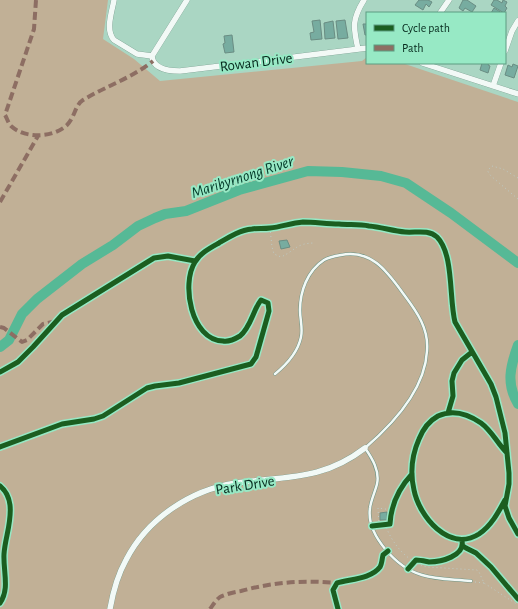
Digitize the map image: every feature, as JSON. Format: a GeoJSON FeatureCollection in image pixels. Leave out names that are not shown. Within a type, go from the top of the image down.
{"type":"FeatureCollection","features":[{"type":"Feature","properties":{"kind":"street"},"geometry":{"type":"LineString","coordinates":[[114,0],[109,28],[111,36],[114,40],[138,54],[152,56],[187,0]]}},
{"type":"Feature","properties":{"kind":"street"},"geometry":{"type":"LineString","coordinates":[[358,49],[354,33],[354,23],[364,0]]}},
{"type":"Feature","properties":{"kind":"street"},"geometry":{"type":"LineString","coordinates":[[441,12],[449,0]]}},
{"type":"Feature","properties":{"kind":"street"},"geometry":{"type":"LineString","coordinates":[[506,48],[512,31],[518,21]]}},
{"type":"Feature","properties":{"kind":"street","name":"Rowan Drive"},"geometry":{"type":"LineString","coordinates":[[152,56],[153,62],[160,68],[171,71],[180,71],[366,48]]}},
{"type":"Feature","properties":{"kind":"street"},"geometry":{"type":"LineString","coordinates":[[425,64],[518,94]]}},
{"type":"Feature","properties":{"kind":"street"},"geometry":{"type":"LineString","coordinates":[[493,86],[501,64]]}},
{"type":"Feature","properties":{"kind":"street","name":"Park Drive"},"geometry":{"type":"LineString","coordinates":[[110,609],[116,581],[129,555],[148,529],[169,510],[195,495],[220,487],[237,483],[306,476],[321,472],[345,462],[365,448]]}},
{"type":"Feature","properties":{"kind":"lane"},"geometry":{"type":"LineString","coordinates":[[275,374],[292,356],[300,339],[302,326],[301,300],[307,278],[314,269],[325,259],[354,253],[366,257],[380,265],[395,282],[419,316],[425,329],[427,349],[422,373],[404,407],[390,425],[365,448],[373,459],[378,476],[370,508],[372,526],[383,546],[399,563],[408,569],[418,574],[430,577],[471,581]]}},
{"type":"Feature","properties":{"kind":"path"},"geometry":{"type":"LineString","coordinates":[[518,178],[498,167],[492,166],[488,170],[491,176],[518,199]]}},
{"type":"Feature","properties":{"kind":"path"},"geometry":{"type":"LineString","coordinates":[[276,227],[268,228],[274,254],[281,257],[288,254],[303,243],[315,243]]}},
{"type":"Feature","properties":{"kind":"path"},"geometry":{"type":"LineString","coordinates":[[379,525],[378,508],[393,508],[390,518]]}},
{"type":"Feature","properties":{"kind":"path"},"geometry":{"type":"LineString","coordinates":[[372,526],[388,524],[392,539],[396,545],[414,562],[428,567],[477,570],[484,583]]}},
{"type":"Feature","properties":{"kind":"path"},"geometry":{"type":"LineString","coordinates":[[408,569],[414,562],[419,560],[433,561]]}},
{"type":"Feature","properties":{"kind":"path"},"geometry":{"type":"LineString","coordinates":[[471,581],[484,583],[518,605]]}},
{"type":"Feature","properties":{"kind":"path"},"geometry":{"type":"LineString","coordinates":[[513,594],[518,599]]}},
{"type":"Feature","properties":{"kind":"shaded area"},"geometry":{"type":"Polygon","coordinates":[[[0,0],[108,0],[103,39],[134,59],[160,81],[362,61],[366,58],[366,64],[405,64],[518,102],[518,609],[0,609],[0,0]]]}},
{"type":"Feature","properties":{"kind":"building"},"geometry":{"type":"Polygon","coordinates":[[[419,0],[428,0],[432,2],[429,7],[426,4],[423,10],[415,5],[419,0]]]}},
{"type":"Feature","properties":{"kind":"building"},"geometry":{"type":"Polygon","coordinates":[[[463,0],[467,0],[476,6],[472,12],[465,8],[463,11],[459,8],[463,0]]]}},
{"type":"Feature","properties":{"kind":"building"},"geometry":{"type":"Polygon","coordinates":[[[494,0],[502,3],[503,0],[507,2],[505,6],[507,8],[505,12],[502,12],[491,5],[494,0]]]}},
{"type":"Feature","properties":{"kind":"building"},"geometry":{"type":"Polygon","coordinates":[[[494,8],[500,12],[492,12],[494,8]]]}},
{"type":"Feature","properties":{"kind":"building"},"geometry":{"type":"Polygon","coordinates":[[[320,20],[322,39],[311,40],[310,33],[314,32],[312,21],[320,20]]]}},
{"type":"Feature","properties":{"kind":"building"},"geometry":{"type":"Polygon","coordinates":[[[345,20],[348,38],[338,39],[336,21],[345,20]]]}},
{"type":"Feature","properties":{"kind":"building"},"geometry":{"type":"Polygon","coordinates":[[[333,21],[335,38],[325,39],[324,23],[333,21]]]}},
{"type":"Feature","properties":{"kind":"building"},"geometry":{"type":"Polygon","coordinates":[[[363,24],[366,24],[365,35],[363,24]]]}},
{"type":"Feature","properties":{"kind":"building"},"geometry":{"type":"Polygon","coordinates":[[[232,35],[234,52],[225,53],[223,44],[225,43],[224,36],[232,35]]]}},
{"type":"Feature","properties":{"kind":"building"},"geometry":{"type":"Polygon","coordinates":[[[482,64],[488,64],[490,66],[488,73],[480,70],[482,64]]]}},
{"type":"Feature","properties":{"kind":"building"},"geometry":{"type":"Polygon","coordinates":[[[513,64],[518,66],[514,78],[505,75],[508,65],[512,67],[513,64]]]}},
{"type":"Feature","properties":{"kind":"building"},"geometry":{"type":"Polygon","coordinates":[[[287,240],[290,247],[281,249],[279,241],[287,240]]]}},
{"type":"Feature","properties":{"kind":"building"},"geometry":{"type":"Polygon","coordinates":[[[387,512],[387,520],[380,520],[380,513],[387,512]]]}},
{"type":"Feature","properties":{"kind":"waterway","name":"Maribyrnong River"},"geometry":{"type":"LineString","coordinates":[[0,347],[9,340],[22,314],[37,299],[82,264],[113,245],[138,226],[165,214],[186,211],[239,190],[308,171],[342,172],[381,176],[406,183],[451,213],[518,263]]}},
{"type":"Feature","properties":{"kind":"waterway","name":"Maribyrnong River"},"geometry":{"type":"LineString","coordinates":[[518,345],[510,375],[514,397],[518,404]]}},
{"type":"Feature","properties":{"kind":"marked path"},"geometry":{"type":"LineString","coordinates":[[36,0],[34,29],[5,115],[10,125],[17,130],[31,135],[39,135],[61,129],[70,122],[80,102],[128,77],[153,61]]}},
{"type":"Feature","properties":{"kind":"marked path"},"geometry":{"type":"LineString","coordinates":[[0,202],[38,136]]}},
{"type":"Feature","properties":{"kind":"marked path"},"geometry":{"type":"LineString","coordinates":[[0,327],[4,328],[22,342],[27,340],[43,324],[56,321]]}},
{"type":"Feature","properties":{"kind":"marked path"},"geometry":{"type":"LineString","coordinates":[[210,609],[220,597],[230,593],[253,588],[289,582],[337,583]]}},
{"type":"Feature","properties":{"kind":"cycle path"},"geometry":{"type":"LineString","coordinates":[[0,447],[62,424],[94,419],[103,416],[147,388],[179,383],[251,364],[256,357],[269,311],[268,303],[261,300],[244,332],[236,338],[225,341],[212,338],[203,331],[196,321],[189,296],[191,272],[197,259],[202,253],[235,234],[248,230],[303,222],[362,225],[405,232],[426,232],[437,237],[446,254],[449,265],[455,322],[491,384],[496,397],[505,433],[509,473],[509,484],[505,506],[509,518],[518,534]]}},
{"type":"Feature","properties":{"kind":"cycle path"},"geometry":{"type":"LineString","coordinates":[[0,372],[18,362],[62,315],[154,258],[168,256],[195,261]]}},
{"type":"Feature","properties":{"kind":"cycle path"},"geometry":{"type":"LineString","coordinates":[[448,413],[453,396],[452,381],[454,373],[462,360],[472,352]]}},
{"type":"Feature","properties":{"kind":"cycle path"},"geometry":{"type":"LineString","coordinates":[[505,500],[494,519],[483,531],[468,539],[457,539],[437,529],[422,511],[414,490],[412,464],[419,439],[424,429],[438,416],[449,413],[466,415],[481,423],[507,453]]}},
{"type":"Feature","properties":{"kind":"cycle path"},"geometry":{"type":"LineString","coordinates":[[372,526],[390,524],[396,497],[412,474]]}},
{"type":"Feature","properties":{"kind":"cycle path"},"geometry":{"type":"LineString","coordinates":[[0,486],[4,490],[10,502],[9,524],[4,554],[5,592],[0,603]]}},
{"type":"Feature","properties":{"kind":"cycle path"},"geometry":{"type":"LineString","coordinates":[[408,569],[416,560],[434,562],[451,557],[460,551],[462,541]]}},
{"type":"Feature","properties":{"kind":"cycle path"},"geometry":{"type":"LineString","coordinates":[[463,546],[476,553],[491,567],[518,599]]}},
{"type":"Feature","properties":{"kind":"cycle path"},"geometry":{"type":"LineString","coordinates":[[338,609],[333,590],[337,583],[360,578],[376,571],[382,563],[383,555],[388,551]]}}]}
